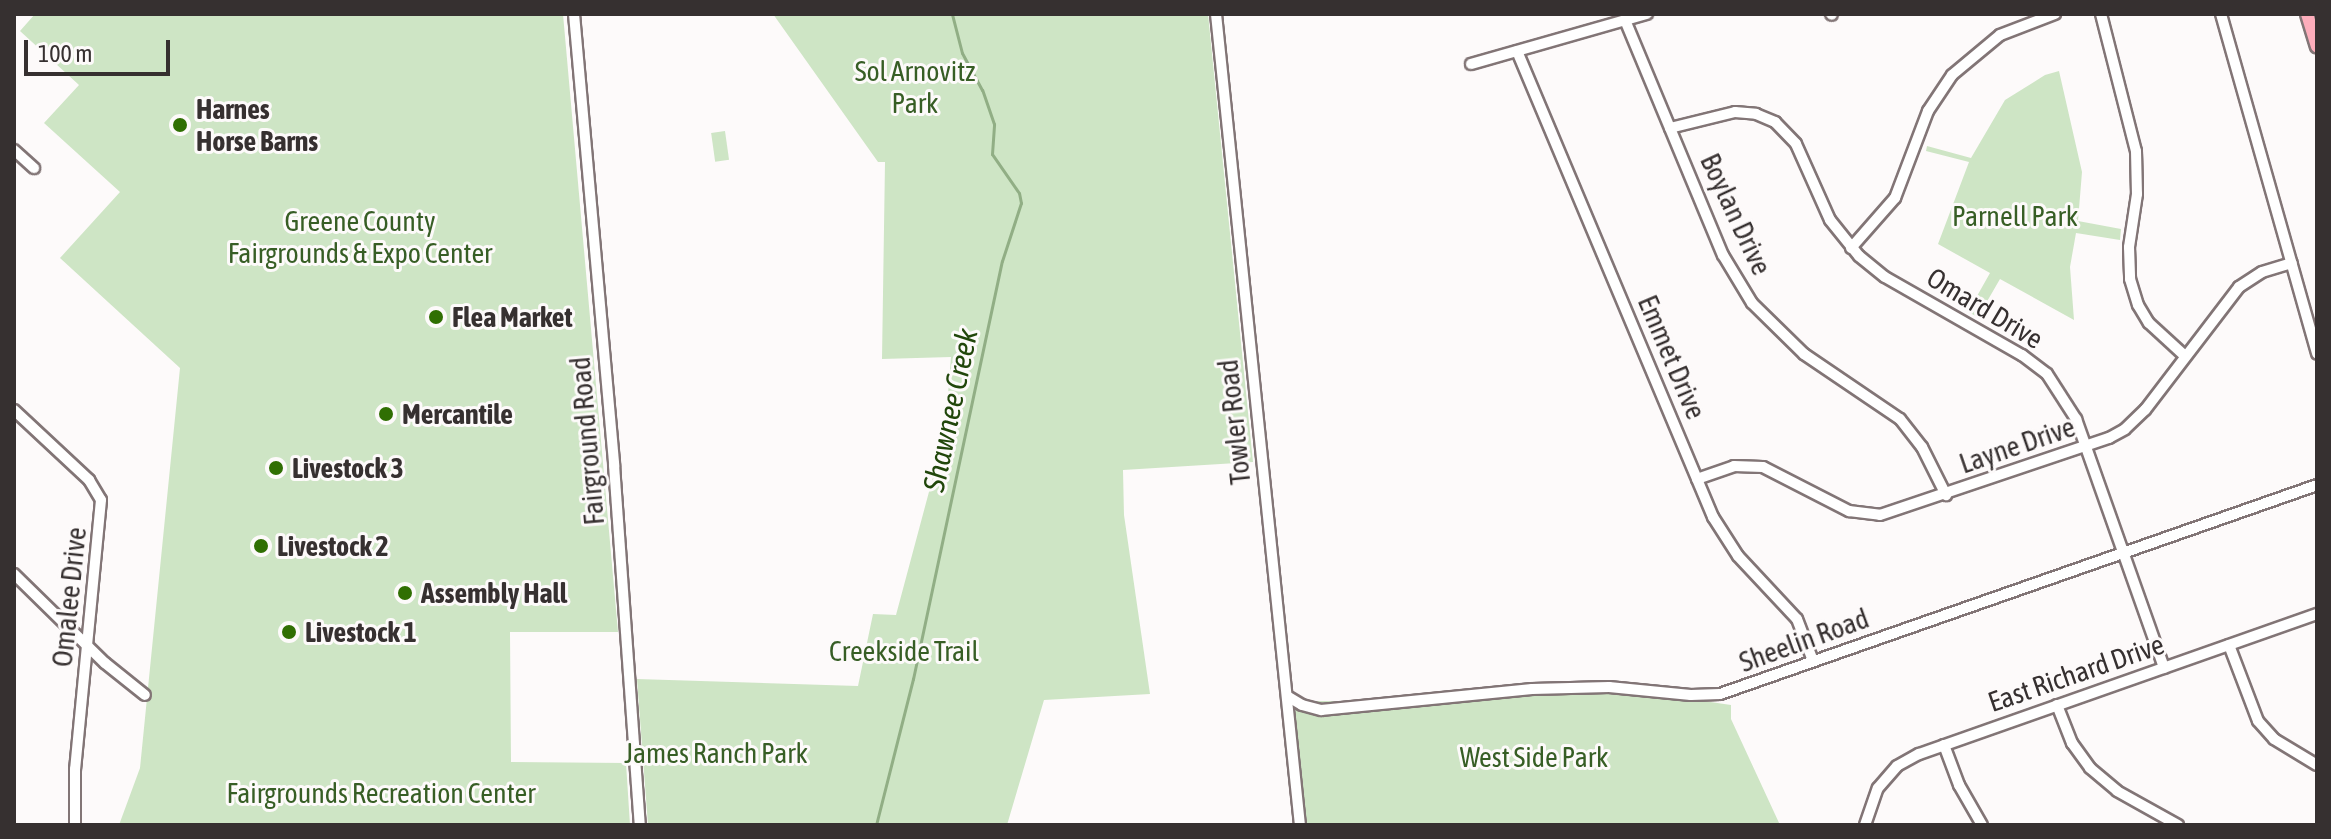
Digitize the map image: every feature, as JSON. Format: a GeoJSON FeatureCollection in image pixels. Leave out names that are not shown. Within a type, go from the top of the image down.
{"type":"FeatureCollection","features":[{"type":"Feature","properties":{"kind":"main road"},"geometry":{"type":"LineString","coordinates":[[2307,14],[2317,44]]}},
{"type":"Feature","properties":{"kind":"street","name":"Fairground Road"},"geometry":{"type":"LineString","coordinates":[[574,14],[614,465],[640,825]]}},
{"type":"Feature","properties":{"kind":"street","name":"Towler Road"},"geometry":{"type":"LineString","coordinates":[[1216,14],[1300,825]]}},
{"type":"Feature","properties":{"kind":"street"},"geometry":{"type":"LineString","coordinates":[[1471,64],[1647,14]]}},
{"type":"Feature","properties":{"kind":"street"},"geometry":{"type":"LineString","coordinates":[[1851,248],[1895,198],[1928,111],[1952,75],[2000,35],[2055,14]]}},
{"type":"Feature","properties":{"kind":"street"},"geometry":{"type":"LineString","coordinates":[[2101,14],[2136,151],[2137,194],[2129,247],[2130,279],[2138,305],[2149,323],[2185,356]]}},
{"type":"Feature","properties":{"kind":"street"},"geometry":{"type":"LineString","coordinates":[[2221,14],[2317,354]]}},
{"type":"Feature","properties":{"kind":"street","name":"Boylan Drive"},"geometry":{"type":"LineString","coordinates":[[1625,20],[1723,255],[1752,303],[1797,349],[1900,419],[1922,447],[1946,495]]}},
{"type":"Feature","properties":{"kind":"street","name":"Emmet Drive"},"geometry":{"type":"LineString","coordinates":[[1517,51],[1697,479],[1729,543],[1797,619],[1813,661]]}},
{"type":"Feature","properties":{"kind":"street","name":"Omard Drive"},"geometry":{"type":"LineString","coordinates":[[1670,128],[1735,112],[1756,114],[1775,122],[1796,144],[1830,220],[1851,248],[1885,277],[2038,367],[2066,399],[2086,446],[2164,668]]}},
{"type":"Feature","properties":{"kind":"street"},"geometry":{"type":"LineString","coordinates":[[14,150],[34,168]]}},
{"type":"Feature","properties":{"kind":"street","name":"Layne Drive"},"geometry":{"type":"LineString","coordinates":[[1697,479],[1734,466],[1763,467],[1786,475],[1839,506],[1869,515],[1892,513],[2086,446],[2114,435],[2135,422],[2239,287],[2262,272],[2292,263]]}},
{"type":"Feature","properties":{"kind":"street","name":"Omalee Drive"},"geometry":{"type":"LineString","coordinates":[[14,410],[89,480],[101,500],[75,769],[75,825]]}},
{"type":"Feature","properties":{"kind":"street","name":"Sheelin Road"},"geometry":{"type":"LineString","coordinates":[[1287,696],[1302,705],[1321,710],[1532,689],[1609,687],[1707,695],[1733,691],[2317,485]]}},
{"type":"Feature","properties":{"kind":"street"},"geometry":{"type":"LineString","coordinates":[[14,574],[145,695]]}},
{"type":"Feature","properties":{"kind":"street","name":"East Richard Drive"},"geometry":{"type":"LineString","coordinates":[[1865,825],[1878,788],[1897,766],[1944,745],[2317,614]]}},
{"type":"Feature","properties":{"kind":"street"},"geometry":{"type":"LineString","coordinates":[[2229,645],[2258,721],[2274,739],[2317,765]]}},
{"type":"Feature","properties":{"kind":"street"},"geometry":{"type":"LineString","coordinates":[[2057,705],[2072,743],[2098,776],[2178,825]]}},
{"type":"Feature","properties":{"kind":"street"},"geometry":{"type":"LineString","coordinates":[[1944,745],[1959,785],[1982,825]]}},
{"type":"Feature","properties":{"kind":"green space","name":"Greene County Fairgrounds & Expo Center"},"geometry":{"type":"Polygon","coordinates":[[[35,14],[563,14],[618,632],[510,632],[511,762],[626,763],[630,825],[119,825],[140,768],[180,368],[60,258],[120,192],[44,123],[79,85],[20,31],[35,14]]]}},
{"type":"Feature","properties":{"kind":"green space"},"geometry":{"type":"Polygon","coordinates":[[[773,14],[1208,14],[1253,462],[1123,470],[1124,515],[1150,694],[1044,700],[1007,825],[648,825],[637,679],[858,686],[873,614],[896,615],[945,432],[951,357],[882,359],[885,162],[878,162],[773,14]]]}},
{"type":"Feature","properties":{"kind":"green space","name":"Parnell Park"},"geometry":{"type":"Polygon","coordinates":[[[2059,71],[2082,172],[2078,221],[2121,229],[2120,240],[2076,233],[2070,267],[2074,320],[2000,279],[1978,317],[1968,312],[1990,273],[1938,244],[1969,162],[1926,151],[1927,146],[1971,158],[2005,100],[2045,75],[2059,71]]]}},
{"type":"Feature","properties":{"kind":"green space"},"geometry":{"type":"Polygon","coordinates":[[[725,131],[729,160],[715,162],[711,133],[725,131]]]}},
{"type":"Feature","properties":{"kind":"green space","name":"West Side Park"},"geometry":{"type":"Polygon","coordinates":[[[1609,687],[1731,705],[1731,719],[1780,825],[1303,825],[1294,701],[1418,701],[1609,687]]]}},
{"type":"Feature","properties":{"kind":"waterway","name":"Shawnee Creek"},"geometry":{"type":"LineString","coordinates":[[876,825],[913,679],[1002,261],[1021,203],[1019,193],[992,154],[994,124],[982,90],[962,53],[952,14]]}},
{"type":"Feature","properties":{"kind":"place","name":"Harnes Horse Barns"},"geometry":{"type":"Point","coordinates":[180,125]}},
{"type":"Feature","properties":{"kind":"place","name":"Flea Market"},"geometry":{"type":"Point","coordinates":[436,317]}},
{"type":"Feature","properties":{"kind":"place","name":"Mercantile"},"geometry":{"type":"Point","coordinates":[386,414]}},
{"type":"Feature","properties":{"kind":"place","name":"Livestock 3"},"geometry":{"type":"Point","coordinates":[276,468]}},
{"type":"Feature","properties":{"kind":"place","name":"Livestock 2"},"geometry":{"type":"Point","coordinates":[261,546]}},
{"type":"Feature","properties":{"kind":"place","name":"Assembly Hall"},"geometry":{"type":"Point","coordinates":[405,593]}},
{"type":"Feature","properties":{"kind":"place","name":"Livestock 1"},"geometry":{"type":"Point","coordinates":[289,632]}},
{"type":"Feature","properties":{"kind":"park label","name":"Sol Arnovitz Park"},"geometry":{"type":"Point","coordinates":[915,87]}},
{"type":"Feature","properties":{"kind":"park label","name":"Creekside Trail"},"geometry":{"type":"Point","coordinates":[904,651]}},
{"type":"Feature","properties":{"kind":"park label","name":"James Ranch Park"},"geometry":{"type":"Point","coordinates":[716,753]}},
{"type":"Feature","properties":{"kind":"park label","name":"Fairgrounds Recreation Center"},"geometry":{"type":"Point","coordinates":[381,793]}}]}
